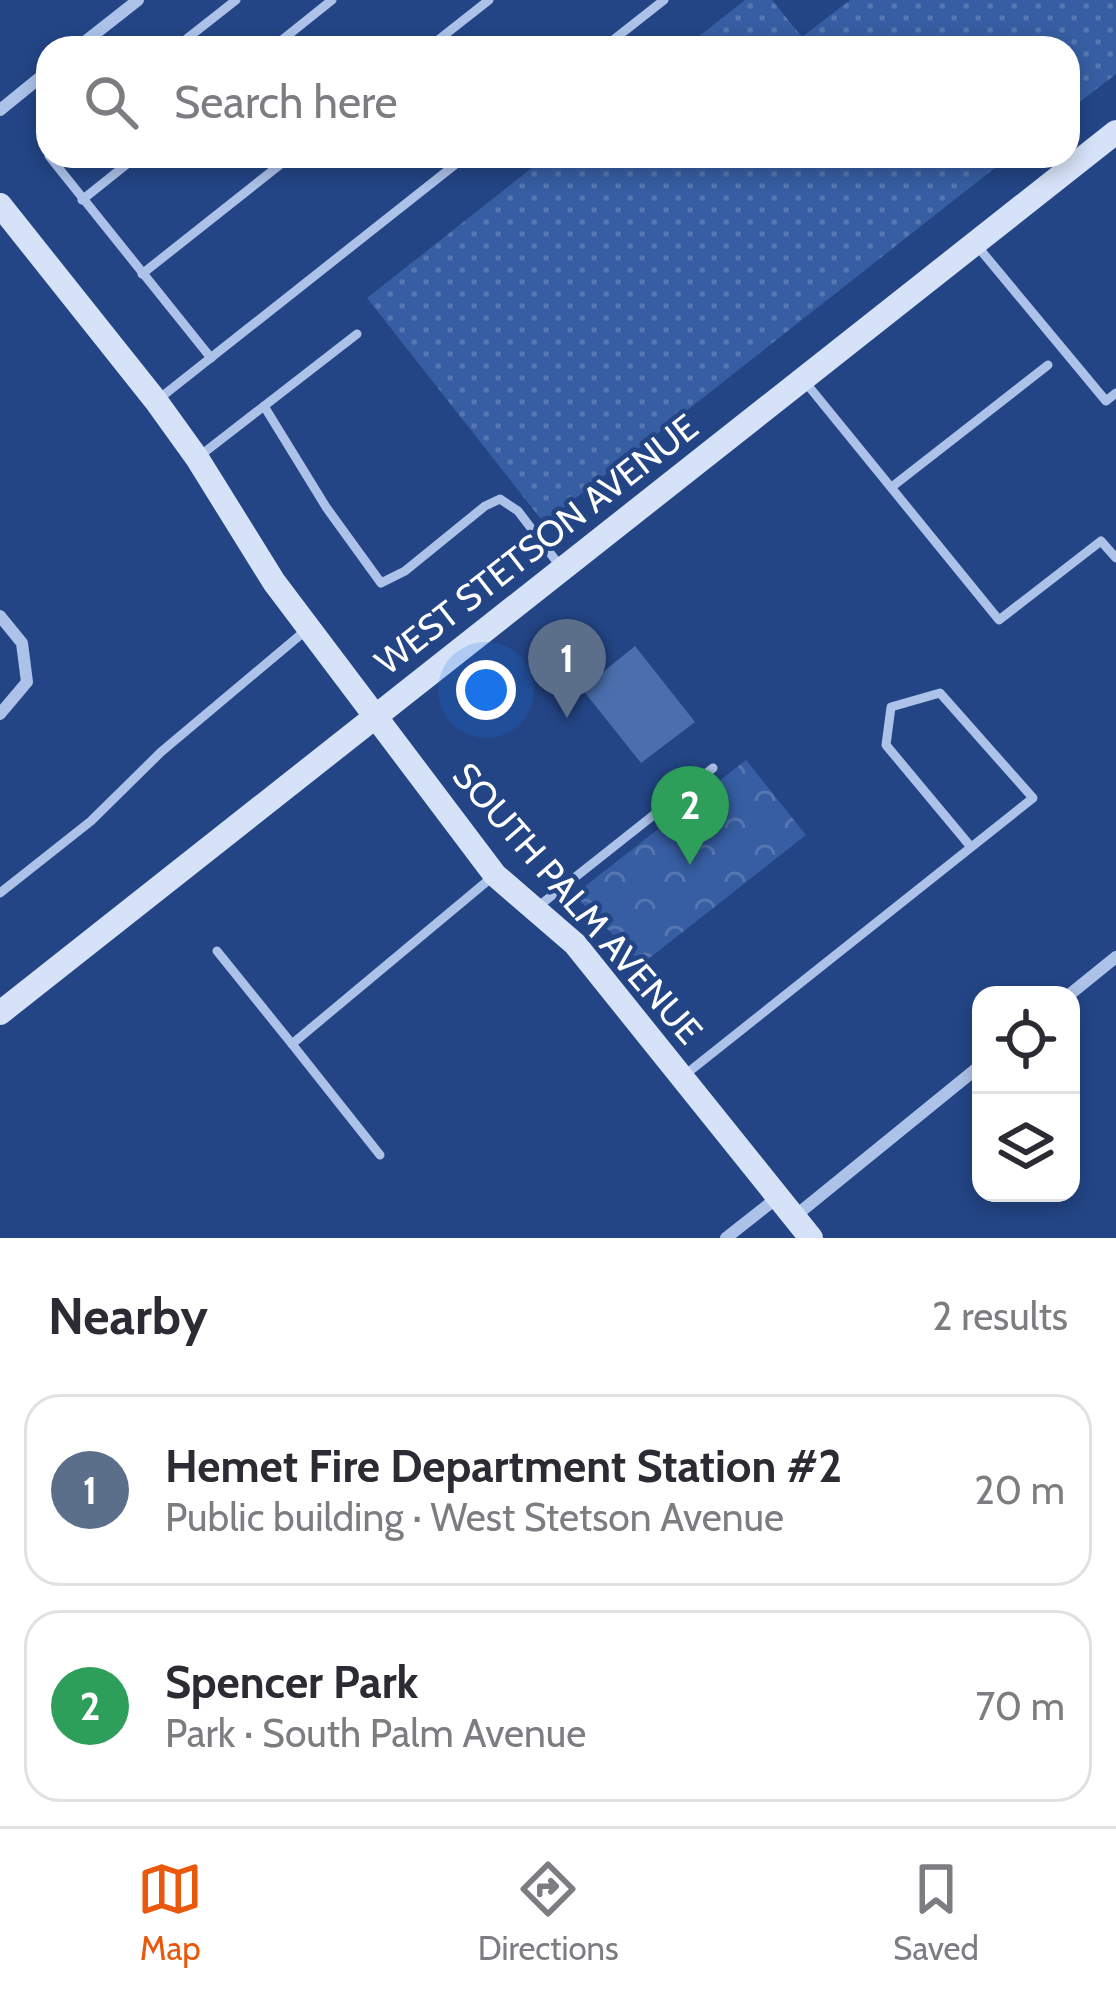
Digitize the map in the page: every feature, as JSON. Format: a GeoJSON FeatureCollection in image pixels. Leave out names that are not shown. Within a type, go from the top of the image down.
{"type":"FeatureCollection","features":[{"type":"Feature","properties":{"kind":"main road","name":"WEST STETSON AVENUE"},"geometry":{"type":"LineString","coordinates":[[1080,160],[1116,132]]}},
{"type":"Feature","properties":{"kind":"main road","name":"WEST STETSON AVENUE"},"geometry":{"type":"LineString","coordinates":[[0,1013],[1070,168]]}},
{"type":"Feature","properties":{"kind":"main road","name":"SOUTH PALM AVENUE"},"geometry":{"type":"LineString","coordinates":[[0,205],[156,401],[274,582],[495,875],[575,944],[811,1238]]}},
{"type":"Feature","properties":{"kind":"street"},"geometry":{"type":"LineString","coordinates":[[92,36],[138,0]]}},
{"type":"Feature","properties":{"kind":"street"},"geometry":{"type":"LineString","coordinates":[[0,110],[36,81]]}},
{"type":"Feature","properties":{"kind":"street"},"geometry":{"type":"LineString","coordinates":[[0,616],[22,644],[27,682],[0,715]]}},
{"type":"Feature","properties":{"kind":"street"},"geometry":{"type":"LineString","coordinates":[[1080,986],[1116,957]]}},
{"type":"Feature","properties":{"kind":"street"},"geometry":{"type":"LineString","coordinates":[[726,1238],[786,1207],[972,1072]]}},
{"type":"Feature","properties":{"kind":"lane"},"geometry":{"type":"LineString","coordinates":[[190,36],[236,0]]}},
{"type":"Feature","properties":{"kind":"lane"},"geometry":{"type":"LineString","coordinates":[[287,36],[332,0]]}},
{"type":"Feature","properties":{"kind":"lane"},"geometry":{"type":"LineString","coordinates":[[443,36],[489,0]]}},
{"type":"Feature","properties":{"kind":"lane"},"geometry":{"type":"LineString","coordinates":[[618,36],[664,0]]}},
{"type":"Feature","properties":{"kind":"lane"},"geometry":{"type":"LineString","coordinates":[[58,168],[211,358]]}},
{"type":"Feature","properties":{"kind":"lane"},"geometry":{"type":"LineString","coordinates":[[82,200],[122,168]]}},
{"type":"Feature","properties":{"kind":"lane"},"geometry":{"type":"LineString","coordinates":[[142,274],[276,168]]}},
{"type":"Feature","properties":{"kind":"lane"},"geometry":{"type":"LineString","coordinates":[[156,401],[451,168]]}},
{"type":"Feature","properties":{"kind":"lane"},"geometry":{"type":"LineString","coordinates":[[975,243],[1106,401],[1116,393]]}},
{"type":"Feature","properties":{"kind":"lane"},"geometry":{"type":"LineString","coordinates":[[197,458],[357,334]]}},
{"type":"Feature","properties":{"kind":"lane"},"geometry":{"type":"LineString","coordinates":[[893,486],[1048,365]]}},
{"type":"Feature","properties":{"kind":"lane"},"geometry":{"type":"LineString","coordinates":[[802,379],[999,620],[1101,541],[1116,558]]}},
{"type":"Feature","properties":{"kind":"lane"},"geometry":{"type":"LineString","coordinates":[[264,406],[326,507],[381,584],[406,571],[500,499],[518,511],[562,569]]}},
{"type":"Feature","properties":{"kind":"lane"},"geometry":{"type":"LineString","coordinates":[[0,893],[92,821],[160,752],[308,628]]}},
{"type":"Feature","properties":{"kind":"lane"},"geometry":{"type":"LineString","coordinates":[[682,1077],[1033,798],[940,693],[891,707],[886,745],[970,847]]}},
{"type":"Feature","properties":{"kind":"lane"},"geometry":{"type":"LineString","coordinates":[[535,909],[712,768]]}},
{"type":"Feature","properties":{"kind":"lane"},"geometry":{"type":"LineString","coordinates":[[292,1044],[495,875]]}},
{"type":"Feature","properties":{"kind":"lane"},"geometry":{"type":"LineString","coordinates":[[217,951],[380,1155]]}},
{"type":"Feature","properties":{"kind":"green space"},"geometry":{"type":"Polygon","coordinates":[[[745,0],[772,0],[801,36],[699,36],[745,0]]]}},
{"type":"Feature","properties":{"kind":"green space"},"geometry":{"type":"Polygon","coordinates":[[[850,0],[1116,0],[1116,74],[1080,102],[1080,36],[803,36],[850,0]]]}},
{"type":"Feature","properties":{"kind":"green space"},"geometry":{"type":"Polygon","coordinates":[[[532,168],[995,168],[544,523],[367,298],[532,168]]]}},
{"type":"Feature","properties":{"kind":"green space"},"geometry":{"type":"Polygon","coordinates":[[[746,760],[806,835],[642,964],[574,895],[746,760]]]}},
{"type":"Feature","properties":{"kind":"building"},"geometry":{"type":"Polygon","coordinates":[[[635,646],[695,722],[641,763],[582,689],[635,646]]]}},
{"type":"Feature","properties":{"kind":"place","name":"Hemet Fire Department Station #2"},"geometry":{"type":"Point","coordinates":[567,718]}},
{"type":"Feature","properties":{"kind":"place","name":"Spencer Park"},"geometry":{"type":"Point","coordinates":[690,865]}}]}
